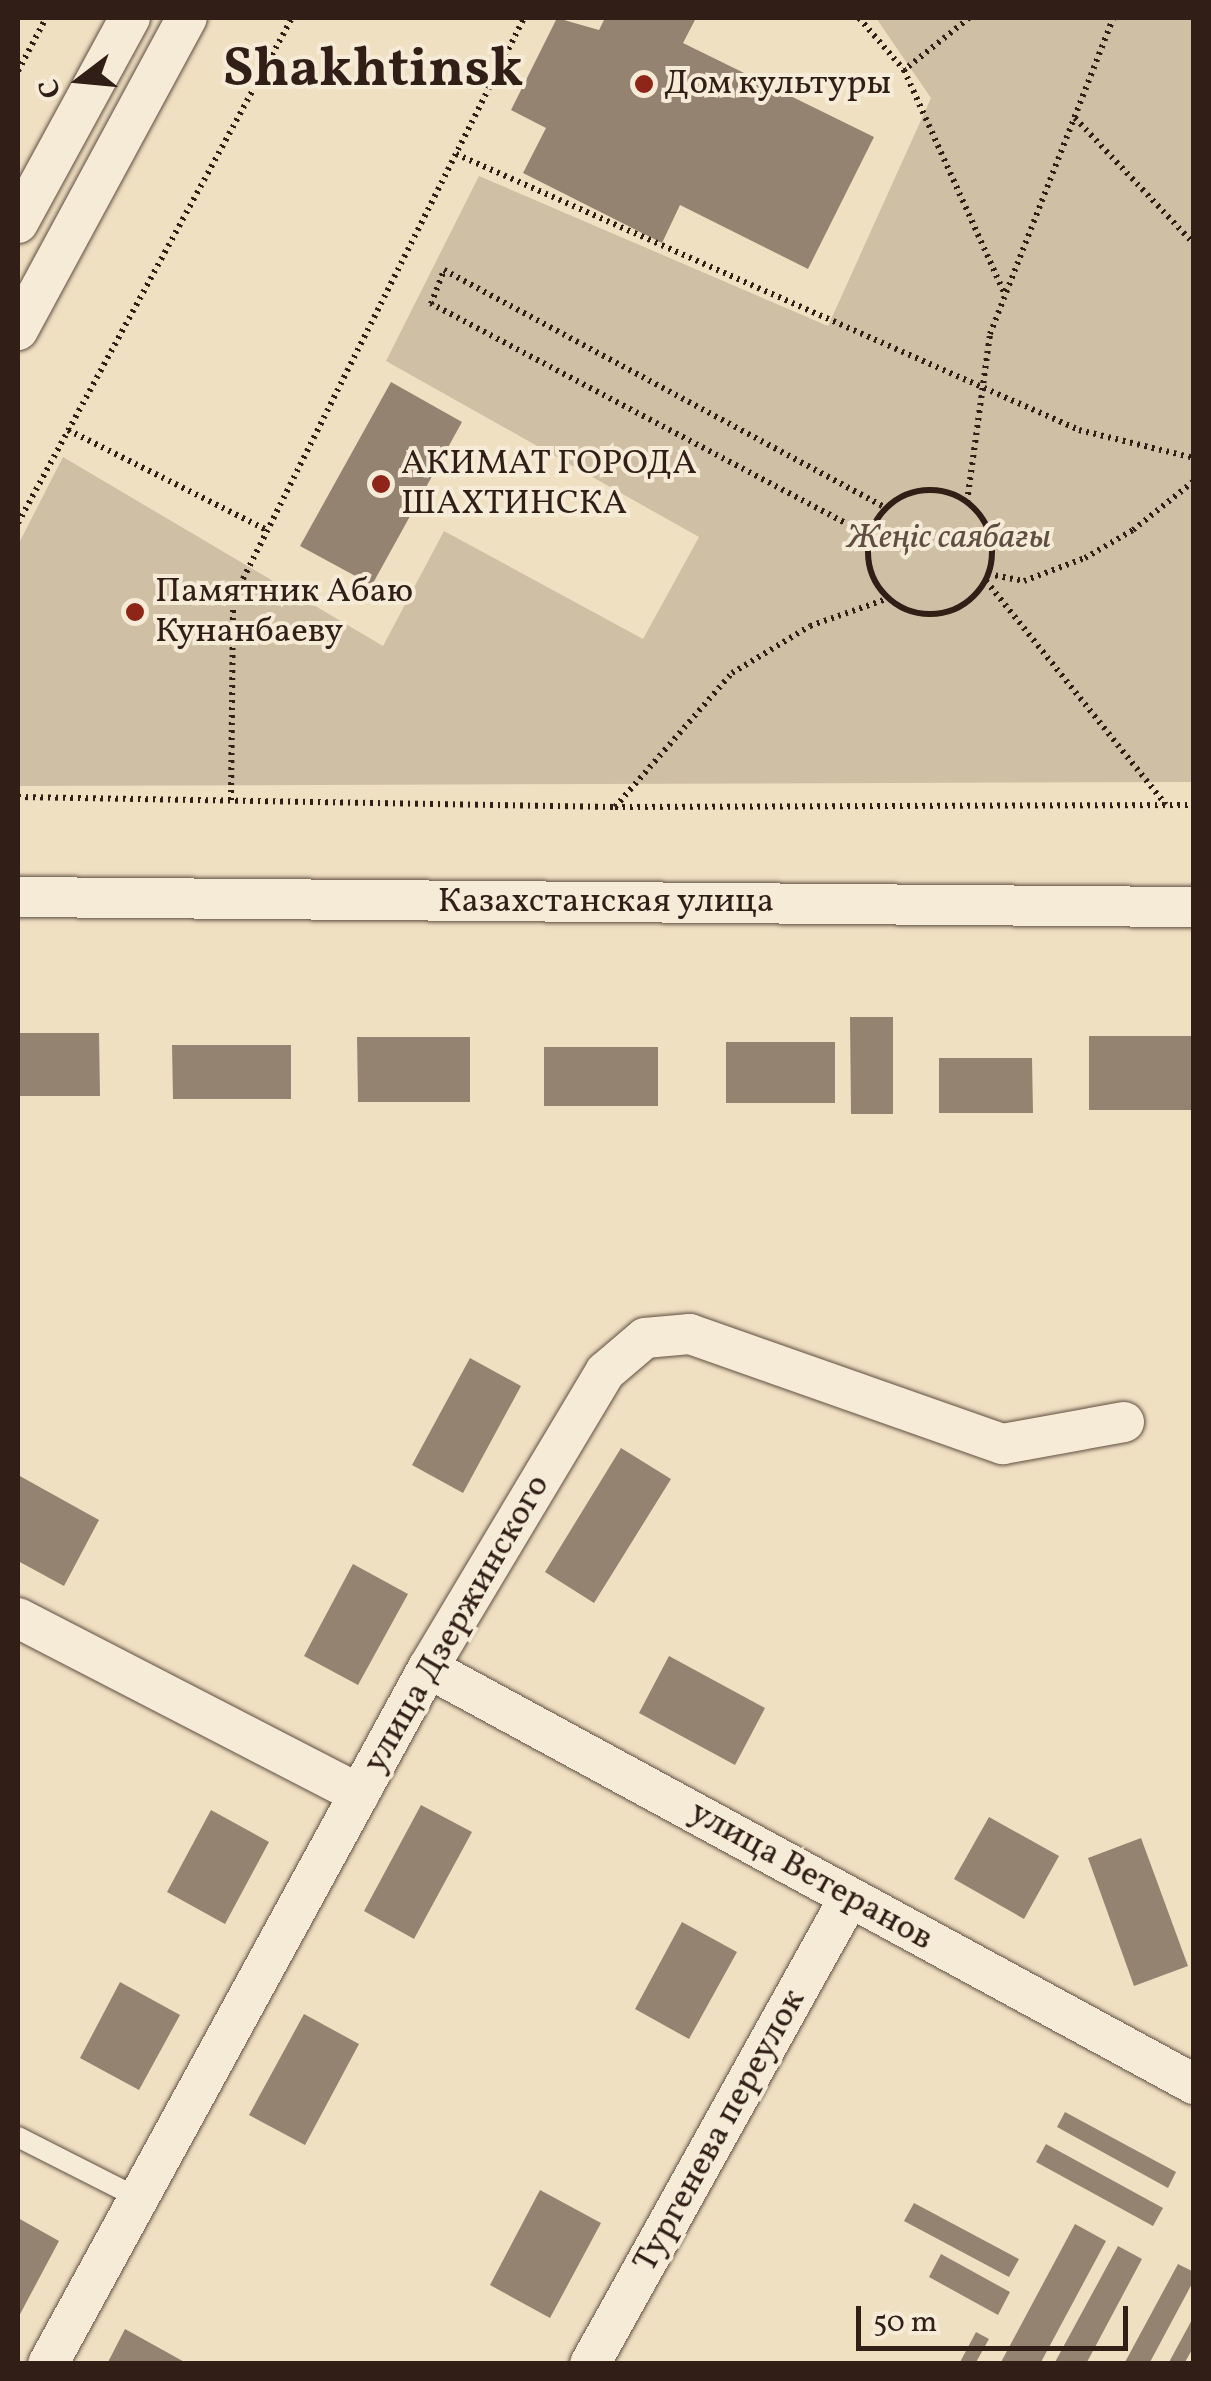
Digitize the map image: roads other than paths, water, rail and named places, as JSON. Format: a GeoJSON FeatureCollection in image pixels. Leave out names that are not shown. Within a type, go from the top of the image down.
{"type":"FeatureCollection","features":[{"type":"Feature","properties":{"kind":"street"},"geometry":{"type":"LineString","coordinates":[[18,223],[130,18]]}},
{"type":"Feature","properties":{"kind":"street"},"geometry":{"type":"LineString","coordinates":[[18,330],[187,18]]}},
{"type":"Feature","properties":{"kind":"street","name":"Казахстанская улица"},"geometry":{"type":"LineString","coordinates":[[18,897],[1194,907]]}},
{"type":"Feature","properties":{"kind":"street","name":"улица Дзержинского"},"geometry":{"type":"LineString","coordinates":[[48,2364],[428,1668],[605,1372],[645,1338],[690,1334],[1003,1444],[1124,1422]]}},
{"type":"Feature","properties":{"kind":"street"},"geometry":{"type":"LineString","coordinates":[[18,1618],[359,1794]]}},
{"type":"Feature","properties":{"kind":"street","name":"улица Ветеранов"},"geometry":{"type":"LineString","coordinates":[[428,1668],[1194,2084]]}},
{"type":"Feature","properties":{"kind":"street","name":"Тургенева переулок"},"geometry":{"type":"LineString","coordinates":[[590,2364],[850,1898]]}},
{"type":"Feature","properties":{"kind":"lane"},"geometry":{"type":"LineString","coordinates":[[18,2137],[138,2198]]}},
{"type":"Feature","properties":{"kind":"place","name":"Дом культуры"},"geometry":{"type":"Point","coordinates":[644,84]}},
{"type":"Feature","properties":{"kind":"place","name":"АКИМАТ ГОРОДА ШАХТИНСКА"},"geometry":{"type":"Point","coordinates":[381,484]}},
{"type":"Feature","properties":{"kind":"place","name":"Памятник Абаю Кунанбаеву"},"geometry":{"type":"Point","coordinates":[135,612]}},
{"type":"Feature","properties":{"kind":"district","name":"Shakhtinsk"},"geometry":{"type":"Point","coordinates":[373,72]}},
{"type":"Feature","properties":{"kind":"park label","name":"Жеңіс саябағы"},"geometry":{"type":"Point","coordinates":[949,538]}}]}
